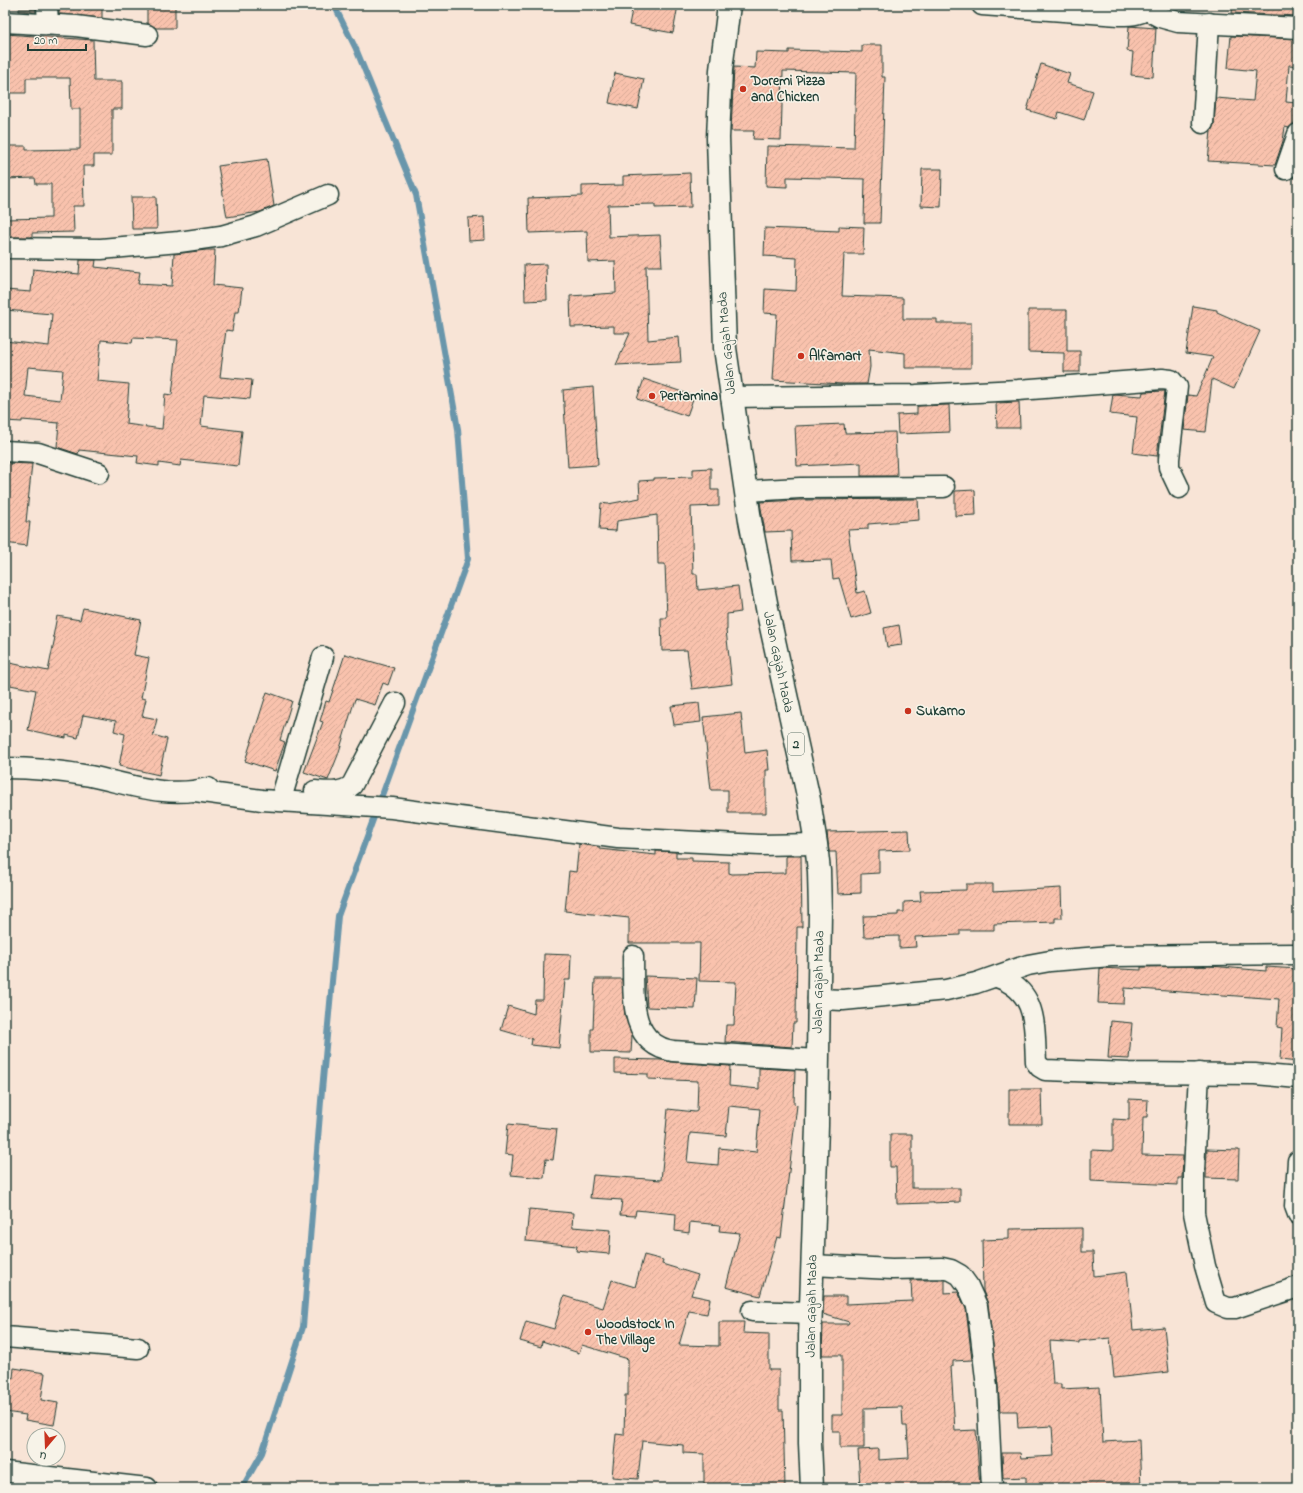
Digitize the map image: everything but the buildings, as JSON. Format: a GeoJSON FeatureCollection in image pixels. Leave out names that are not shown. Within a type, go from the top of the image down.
{"type":"FeatureCollection","features":[{"type":"Feature","properties":{"kind":"highway","name":"Jalan Gajah Mada"},"geometry":{"type":"LineString","coordinates":[[729,5],[721,70],[718,138],[722,296],[725,348],[750,520],[768,613],[801,762],[816,844],[820,912],[816,1164],[811,1313],[810,1443],[812,1488]]}},
{"type":"Feature","properties":{"kind":"street"},"geometry":{"type":"LineString","coordinates":[[982,5],[1119,15],[1136,14],[1149,8],[1152,15],[1172,21],[1298,28]]}},
{"type":"Feature","properties":{"kind":"street"},"geometry":{"type":"LineString","coordinates":[[5,22],[47,14],[147,35]]}},
{"type":"Feature","properties":{"kind":"street"},"geometry":{"type":"LineString","coordinates":[[1203,123],[1209,23]]}},
{"type":"Feature","properties":{"kind":"street"},"geometry":{"type":"LineString","coordinates":[[1286,169],[1298,134]]}},
{"type":"Feature","properties":{"kind":"street"},"geometry":{"type":"LineString","coordinates":[[5,248],[101,249],[179,242],[221,236],[256,226],[328,195]]}},
{"type":"Feature","properties":{"kind":"street"},"geometry":{"type":"LineString","coordinates":[[731,397],[931,394],[1167,380],[1174,382],[1177,388],[1169,459],[1170,467],[1179,488]]}},
{"type":"Feature","properties":{"kind":"street"},"geometry":{"type":"LineString","coordinates":[[5,451],[38,453],[99,473]]}},
{"type":"Feature","properties":{"kind":"street"},"geometry":{"type":"LineString","coordinates":[[746,491],[800,488],[944,487]]}},
{"type":"Feature","properties":{"kind":"street"},"geometry":{"type":"LineString","coordinates":[[284,789],[323,657]]}},
{"type":"Feature","properties":{"kind":"street"},"geometry":{"type":"LineString","coordinates":[[195,791],[224,784],[333,792],[348,789],[354,781],[395,702]]}},
{"type":"Feature","properties":{"kind":"street"},"geometry":{"type":"LineString","coordinates":[[5,768],[42,770],[88,776],[168,792],[195,791],[262,800],[392,808],[618,838],[760,845],[816,844]]}},
{"type":"Feature","properties":{"kind":"street"},"geometry":{"type":"LineString","coordinates":[[818,999],[843,1000],[946,990],[997,977],[1028,965],[1079,958],[1199,954],[1298,954]]}},
{"type":"Feature","properties":{"kind":"street"},"geometry":{"type":"LineString","coordinates":[[633,956],[635,1015],[650,1042],[658,1048],[673,1051],[817,1060]]}},
{"type":"Feature","properties":{"kind":"street"},"geometry":{"type":"LineString","coordinates":[[997,977],[1010,982],[1028,1000],[1034,1020],[1036,1062],[1040,1067],[1050,1071],[1199,1073],[1298,1078]]}},
{"type":"Feature","properties":{"kind":"street"},"geometry":{"type":"LineString","coordinates":[[1199,1073],[1194,1171],[1194,1212],[1205,1266],[1216,1304],[1228,1308],[1234,1308],[1298,1287]]}},
{"type":"Feature","properties":{"kind":"street"},"geometry":{"type":"LineString","coordinates":[[1298,1161],[1295,1206],[1298,1214]]}},
{"type":"Feature","properties":{"kind":"street"},"geometry":{"type":"LineString","coordinates":[[812,1264],[872,1268],[942,1268],[951,1270],[960,1275],[968,1286],[978,1314],[987,1387],[992,1488]]}},
{"type":"Feature","properties":{"kind":"street"},"geometry":{"type":"LineString","coordinates":[[752,1311],[811,1313]]}},
{"type":"Feature","properties":{"kind":"street"},"geometry":{"type":"LineString","coordinates":[[5,1337],[138,1348]]}},
{"type":"Feature","properties":{"kind":"street"},"geometry":{"type":"LineString","coordinates":[[5,1472],[147,1488]]}},
{"type":"Feature","properties":{"kind":"waterway"},"geometry":{"type":"LineString","coordinates":[[242,1488],[262,1453],[303,1327],[321,1101],[338,916],[468,559],[458,429],[416,195],[356,49],[334,5]]}},
{"type":"Feature","properties":{"kind":"place","name":"Doremi Pizza and Chicken"},"geometry":{"type":"Point","coordinates":[743,89]}},
{"type":"Feature","properties":{"kind":"place","name":"Alfamart"},"geometry":{"type":"Point","coordinates":[801,356]}},
{"type":"Feature","properties":{"kind":"place","name":"Pertamina"},"geometry":{"type":"Point","coordinates":[652,396]}},
{"type":"Feature","properties":{"kind":"place","name":"Sukarno"},"geometry":{"type":"Point","coordinates":[908,711]}},
{"type":"Feature","properties":{"kind":"place","name":"Woodstock In The Village"},"geometry":{"type":"Point","coordinates":[588,1332]}}]}
